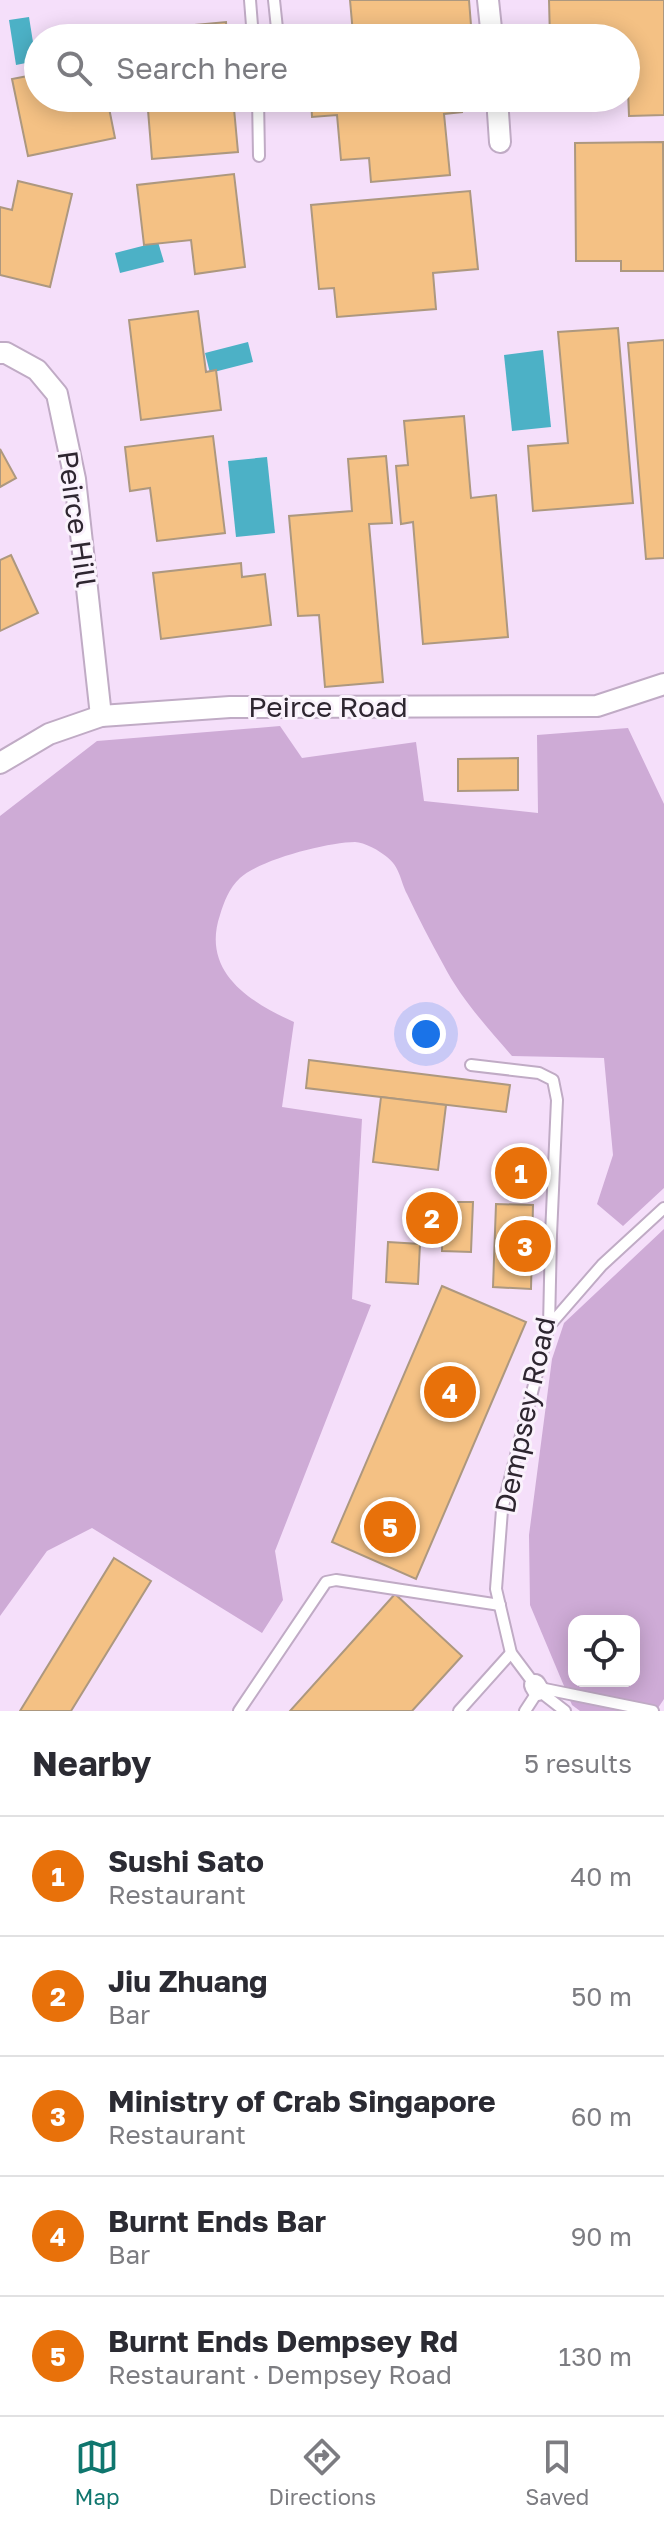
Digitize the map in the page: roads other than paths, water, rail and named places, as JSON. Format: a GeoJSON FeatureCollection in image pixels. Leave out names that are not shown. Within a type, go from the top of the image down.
{"type":"FeatureCollection","features":[{"type":"Feature","properties":{"kind":"street"},"geometry":{"type":"LineString","coordinates":[[488,0],[491,24]]}},
{"type":"Feature","properties":{"kind":"street"},"geometry":{"type":"LineString","coordinates":[[498,112],[500,142]]}},
{"type":"Feature","properties":{"kind":"street","name":"Peirce Hill"},"geometry":{"type":"LineString","coordinates":[[0,353],[6,353],[37,370],[57,394],[75,479],[101,716]]}},
{"type":"Feature","properties":{"kind":"street","name":"Peirce Road"},"geometry":{"type":"LineString","coordinates":[[0,763],[49,734],[101,716],[230,707],[597,706],[664,684]]}},
{"type":"Feature","properties":{"kind":"lane"},"geometry":{"type":"LineString","coordinates":[[250,0],[252,24]]}},
{"type":"Feature","properties":{"kind":"lane"},"geometry":{"type":"LineString","coordinates":[[274,0],[277,24]]}},
{"type":"Feature","properties":{"kind":"lane"},"geometry":{"type":"LineString","coordinates":[[258,112],[259,156]]}},
{"type":"Feature","properties":{"kind":"lane","name":"Dempsey Road"},"geometry":{"type":"LineString","coordinates":[[471,1065],[539,1073],[553,1080],[557,1100],[549,1326],[502,1510],[496,1589],[511,1653],[537,1688],[565,1711]]}},
{"type":"Feature","properties":{"kind":"lane"},"geometry":{"type":"LineString","coordinates":[[549,1326],[602,1265],[664,1208]]}},
{"type":"Feature","properties":{"kind":"lane"},"geometry":{"type":"LineString","coordinates":[[239,1711],[326,1582],[336,1580],[500,1605]]}},
{"type":"Feature","properties":{"kind":"lane"},"geometry":{"type":"LineString","coordinates":[[459,1711],[511,1653]]}},
{"type":"Feature","properties":{"kind":"lane"},"geometry":{"type":"LineString","coordinates":[[525,1711],[537,1688],[653,1711]]}},
{"type":"Feature","properties":{"kind":"water"},"geometry":{"type":"Polygon","coordinates":[[[29,17],[30,24],[24,24],[24,63],[16,65],[9,20],[29,17]]]}},
{"type":"Feature","properties":{"kind":"water"},"geometry":{"type":"Polygon","coordinates":[[[158,242],[164,262],[120,273],[115,253],[158,242]]]}},
{"type":"Feature","properties":{"kind":"water"},"geometry":{"type":"Polygon","coordinates":[[[248,342],[253,362],[210,373],[205,353],[248,342]]]}},
{"type":"Feature","properties":{"kind":"water"},"geometry":{"type":"Polygon","coordinates":[[[543,350],[551,427],[512,431],[504,355],[543,350]]]}},
{"type":"Feature","properties":{"kind":"water"},"geometry":{"type":"Polygon","coordinates":[[[267,457],[275,533],[236,537],[228,461],[267,457]]]}},
{"type":"Feature","properties":{"kind":"place","name":"Sushi Sato"},"geometry":{"type":"Point","coordinates":[521,1173]}},
{"type":"Feature","properties":{"kind":"place","name":"Jiu Zhuang"},"geometry":{"type":"Point","coordinates":[432,1218]}},
{"type":"Feature","properties":{"kind":"place","name":"Ministry of Crab Singapore"},"geometry":{"type":"Point","coordinates":[525,1246]}},
{"type":"Feature","properties":{"kind":"place","name":"Burnt Ends Bar"},"geometry":{"type":"Point","coordinates":[450,1392]}},
{"type":"Feature","properties":{"kind":"place","name":"Burnt Ends Dempsey Rd"},"geometry":{"type":"Point","coordinates":[390,1527]}}]}
